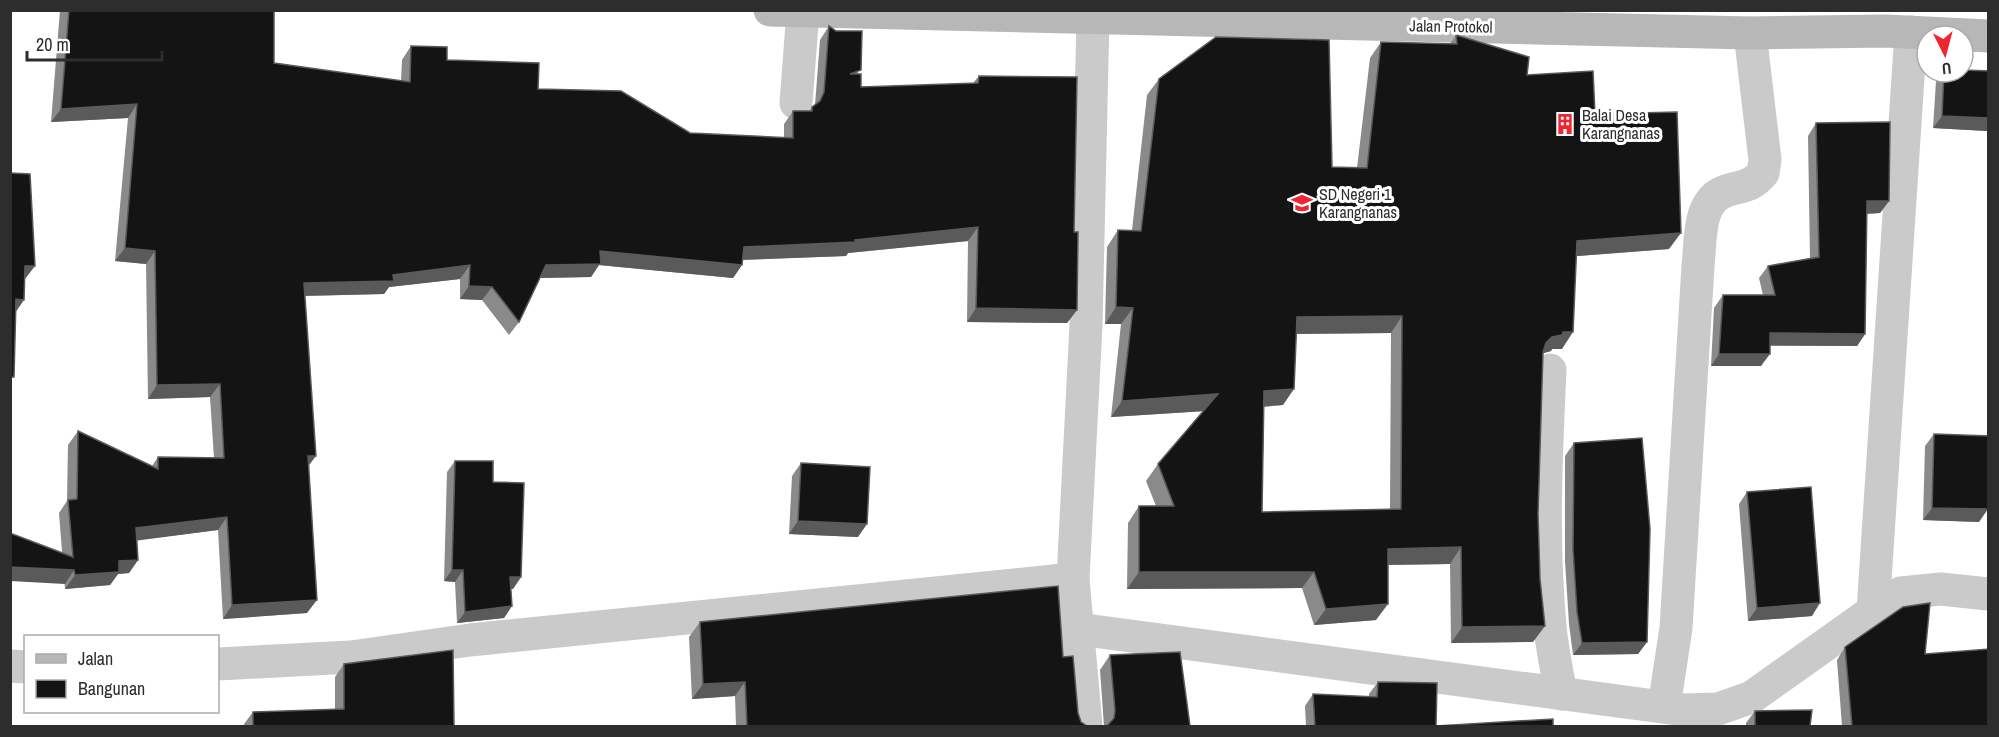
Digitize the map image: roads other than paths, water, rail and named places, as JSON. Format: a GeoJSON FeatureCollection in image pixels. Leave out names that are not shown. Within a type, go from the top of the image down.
{"type":"FeatureCollection","features":[{"type":"Feature","properties":{"kind":"street","name":"Jalan Protokol"},"geometry":{"type":"LineString","coordinates":[[770,10],[1093,17],[1180,16],[1750,33],[1894,25],[1989,36]]}},
{"type":"Feature","properties":{"kind":"street"},"geometry":{"type":"LineString","coordinates":[[796,103],[802,12]]}},
{"type":"Feature","properties":{"kind":"street"},"geometry":{"type":"LineString","coordinates":[[1086,726],[1073,579],[1086,325],[1093,17]]}},
{"type":"Feature","properties":{"kind":"street"},"geometry":{"type":"LineString","coordinates":[[1873,611],[1894,25]]}},
{"type":"Feature","properties":{"kind":"street"},"geometry":{"type":"LineString","coordinates":[[1664,707],[1676,628],[1698,266],[1704,212],[1715,196],[1724,191],[1750,185],[1763,173],[1765,160],[1750,33]]}},
{"type":"Feature","properties":{"kind":"street"},"geometry":{"type":"LineString","coordinates":[[1550,370],[1545,468],[1546,558],[1550,627],[1561,694]]}},
{"type":"Feature","properties":{"kind":"street"},"geometry":{"type":"LineString","coordinates":[[219,664],[351,657],[470,640],[1073,579]]}},
{"type":"Feature","properties":{"kind":"street"},"geometry":{"type":"LineString","coordinates":[[1078,629],[1685,710],[1718,709],[1752,698],[1873,611],[1902,593],[1941,589],[1989,594]]}},
{"type":"Feature","properties":{"kind":"place","name":"Balai Desa Karangnanas"},"geometry":{"type":"Point","coordinates":[1565,124]}},
{"type":"Feature","properties":{"kind":"place","name":"SD Negeri 1 Karangnanas"},"geometry":{"type":"Point","coordinates":[1302,203]}}]}
